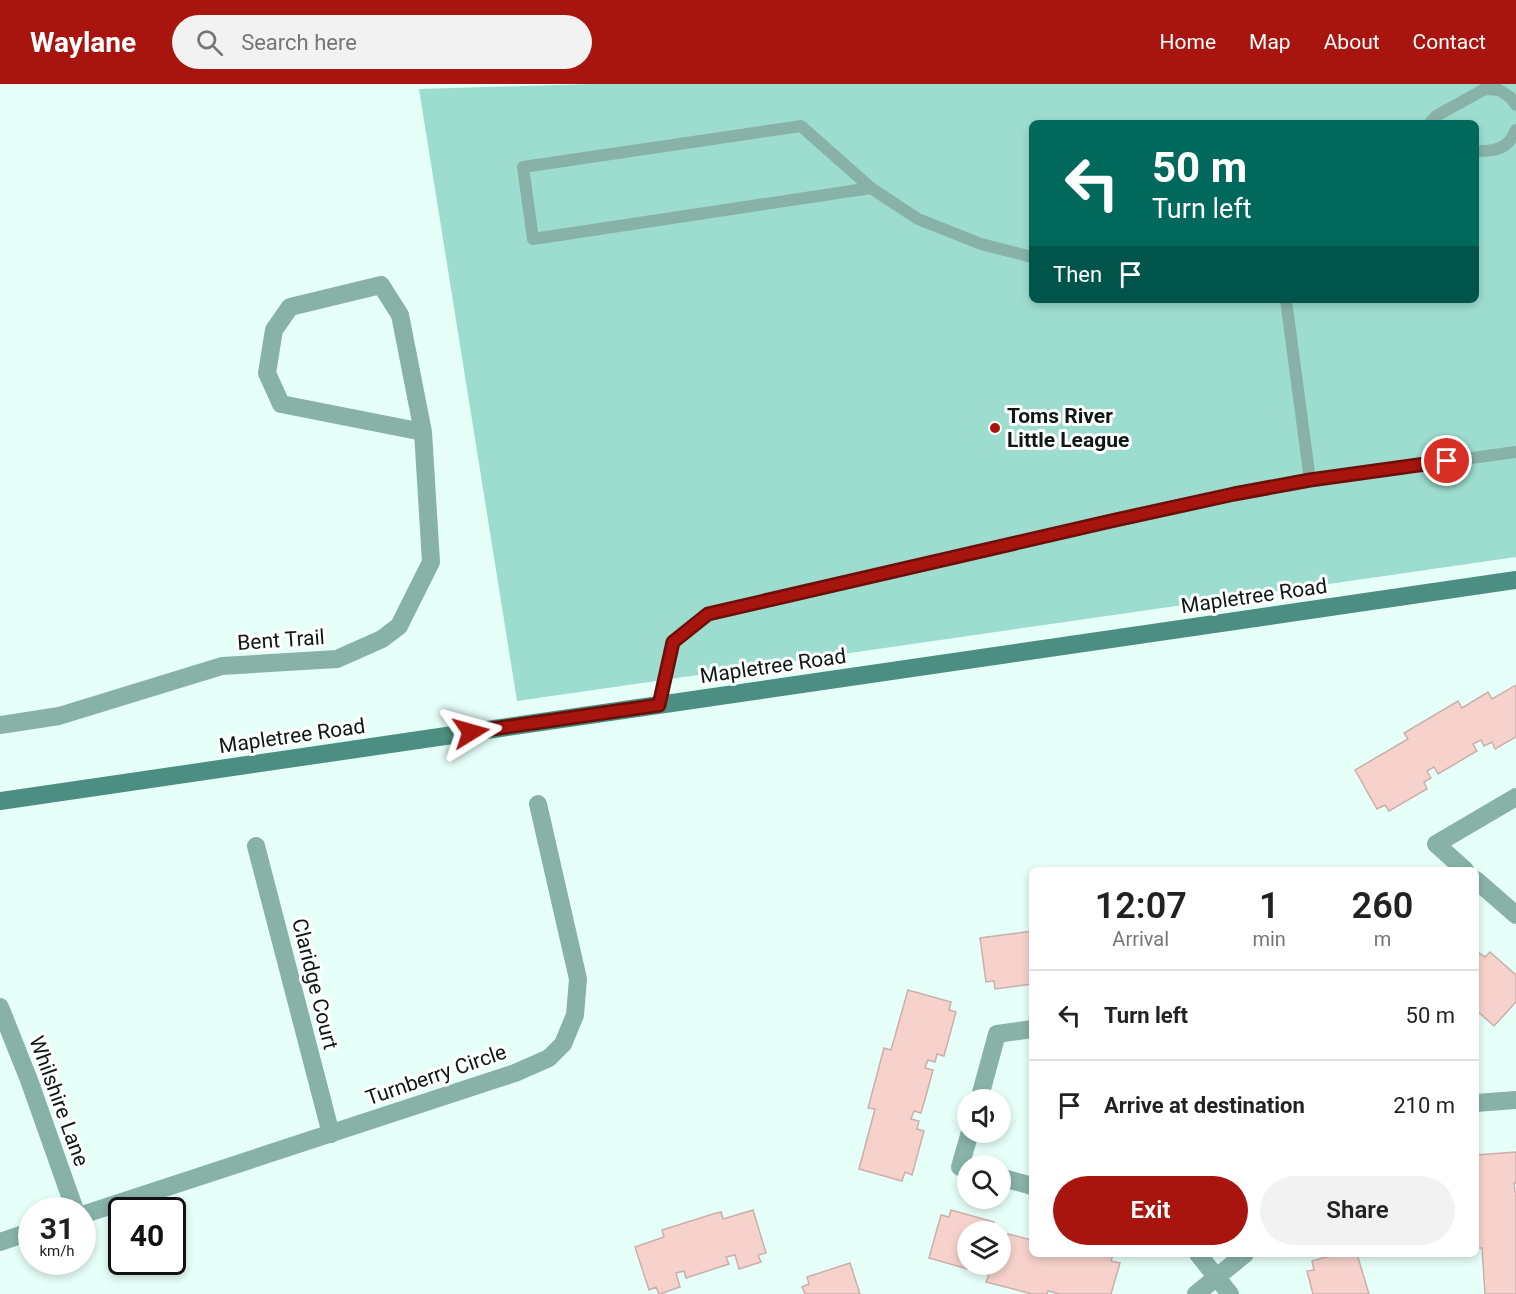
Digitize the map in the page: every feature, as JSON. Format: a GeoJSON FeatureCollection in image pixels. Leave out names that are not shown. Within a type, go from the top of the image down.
{"type":"FeatureCollection","features":[{"type":"Feature","properties":{"kind":"street","name":"Bent Trail"},"geometry":{"type":"LineString","coordinates":[[0,725],[59,716],[222,666],[337,659],[382,639],[399,626],[431,562],[423,432],[400,315],[381,285],[290,307],[274,330],[267,373],[281,404],[423,432]]}},
{"type":"Feature","properties":{"kind":"street","name":"Mapletree Road"},"geometry":{"type":"LineString","coordinates":[[0,801],[1516,580]]}},
{"type":"Feature","properties":{"kind":"street"},"geometry":{"type":"LineString","coordinates":[[1462,867],[1436,844],[1516,797]]}},
{"type":"Feature","properties":{"kind":"street","name":"Turnberry Circle"},"geometry":{"type":"LineString","coordinates":[[96,1210],[515,1073],[549,1058],[563,1044],[575,1015],[578,979],[538,804]]}},
{"type":"Feature","properties":{"kind":"street","name":"Claridge Court"},"geometry":{"type":"LineString","coordinates":[[256,846],[331,1134]]}},
{"type":"Feature","properties":{"kind":"street"},"geometry":{"type":"LineString","coordinates":[[1479,883],[1516,915]]}},
{"type":"Feature","properties":{"kind":"street","name":"Whilshire Lane"},"geometry":{"type":"LineString","coordinates":[[0,1007],[29,1080],[70,1197]]}},
{"type":"Feature","properties":{"kind":"street"},"geometry":{"type":"LineString","coordinates":[[982,1089],[997,1034],[1029,1029]]}},
{"type":"Feature","properties":{"kind":"street"},"geometry":{"type":"LineString","coordinates":[[1479,1104],[1516,1100]]}},
{"type":"Feature","properties":{"kind":"street"},"geometry":{"type":"LineString","coordinates":[[1011,1180],[1029,1185]]}},
{"type":"Feature","properties":{"kind":"street"},"geometry":{"type":"LineString","coordinates":[[0,1242],[18,1236]]}},
{"type":"Feature","properties":{"kind":"street"},"geometry":{"type":"LineString","coordinates":[[1200,1257],[1230,1294]]}},
{"type":"Feature","properties":{"kind":"street"},"geometry":{"type":"LineString","coordinates":[[1196,1294],[1241,1257]]}},
{"type":"Feature","properties":{"kind":"lane"},"geometry":{"type":"LineString","coordinates":[[1433,120],[1485,89],[1499,90],[1510,97],[1516,105]]}},
{"type":"Feature","properties":{"kind":"lane"},"geometry":{"type":"LineString","coordinates":[[872,188],[533,239],[523,167],[801,126],[872,188],[918,219],[981,243],[1029,255]]}},
{"type":"Feature","properties":{"kind":"lane"},"geometry":{"type":"LineString","coordinates":[[1479,151],[1494,151],[1506,146],[1516,130]]}},
{"type":"Feature","properties":{"kind":"lane"},"geometry":{"type":"LineString","coordinates":[[1286,303],[1310,480]]}},
{"type":"Feature","properties":{"kind":"lane"},"geometry":{"type":"LineString","coordinates":[[659,705],[673,642],[708,614],[1144,514],[1310,480],[1516,452]]}},
{"type":"Feature","properties":{"kind":"green space","name":"Toms River Little League"},"geometry":{"type":"Polygon","coordinates":[[[590,84],[1516,84],[1516,557],[517,701],[419,89],[590,84]]]}},
{"type":"Feature","properties":{"kind":"building"},"geometry":{"type":"Polygon","coordinates":[[[1516,685],[1516,737],[1495,749],[1492,742],[1484,746],[1481,740],[1473,744],[1477,751],[1438,774],[1434,767],[1427,771],[1431,778],[1424,782],[1427,789],[1389,811],[1385,805],[1377,809],[1355,770],[1408,739],[1404,733],[1458,701],[1462,708],[1488,692],[1492,699],[1516,685]]]}},
{"type":"Feature","properties":{"kind":"building"},"geometry":{"type":"Polygon","coordinates":[[[1029,931],[1029,984],[995,989],[994,981],[986,982],[980,938],[1029,931]]]}},
{"type":"Feature","properties":{"kind":"building"},"geometry":{"type":"Polygon","coordinates":[[[1490,952],[1516,975],[1516,1002],[1494,1026],[1479,1013],[1479,953],[1485,957],[1490,952]]]}},
{"type":"Feature","properties":{"kind":"building"},"geometry":{"type":"Polygon","coordinates":[[[908,990],[951,1002],[949,1010],[956,1012],[944,1056],[937,1054],[935,1062],[928,1060],[925,1068],[933,1070],[927,1092],[921,1113],[914,1111],[911,1119],[919,1121],[917,1129],[924,1131],[912,1175],[905,1172],[902,1181],[859,1169],[875,1109],[868,1108],[884,1048],[891,1050],[908,990]]]}},
{"type":"Feature","properties":{"kind":"building"},"geometry":{"type":"Polygon","coordinates":[[[1516,1152],[1516,1183],[1514,1183],[1516,1192],[1516,1294],[1485,1294],[1482,1248],[1479,1248],[1479,1155],[1516,1152]]]}},
{"type":"Feature","properties":{"kind":"building"},"geometry":{"type":"Polygon","coordinates":[[[753,1210],[766,1253],[758,1255],[761,1262],[739,1269],[735,1255],[726,1257],[729,1264],[686,1278],[684,1271],[676,1273],[680,1287],[660,1294],[656,1287],[649,1290],[635,1247],[664,1237],[662,1230],[713,1214],[721,1212],[723,1219],[753,1210]]]}},
{"type":"Feature","properties":{"kind":"building"},"geometry":{"type":"Polygon","coordinates":[[[951,1210],[990,1221],[957,1221],[957,1266],[929,1258],[941,1215],[949,1217],[951,1210]]]}},
{"type":"Feature","properties":{"kind":"building"},"geometry":{"type":"Polygon","coordinates":[[[1011,1235],[1029,1239],[1029,1257],[1112,1257],[1111,1261],[1120,1263],[1111,1294],[1060,1294],[1048,1291],[1047,1294],[1032,1294],[986,1282],[989,1275],[1011,1275],[1011,1235]]]}},
{"type":"Feature","properties":{"kind":"building"},"geometry":{"type":"Polygon","coordinates":[[[1326,1257],[1358,1257],[1369,1294],[1313,1294],[1307,1271],[1314,1270],[1312,1261],[1326,1257]]]}},
{"type":"Feature","properties":{"kind":"building"},"geometry":{"type":"Polygon","coordinates":[[[850,1263],[860,1294],[805,1294],[802,1287],[809,1284],[807,1277],[850,1263]]]}},
{"type":"Feature","properties":{"kind":"place","name":"Toms River Little League"},"geometry":{"type":"Point","coordinates":[995,428]}},
{"type":"Feature","properties":{"kind":"route"},"geometry":{"type":"LineString","coordinates":[[471,732],[659,705],[673,642],[708,614],[1234,494],[1310,480],[1447,461]]}}]}
